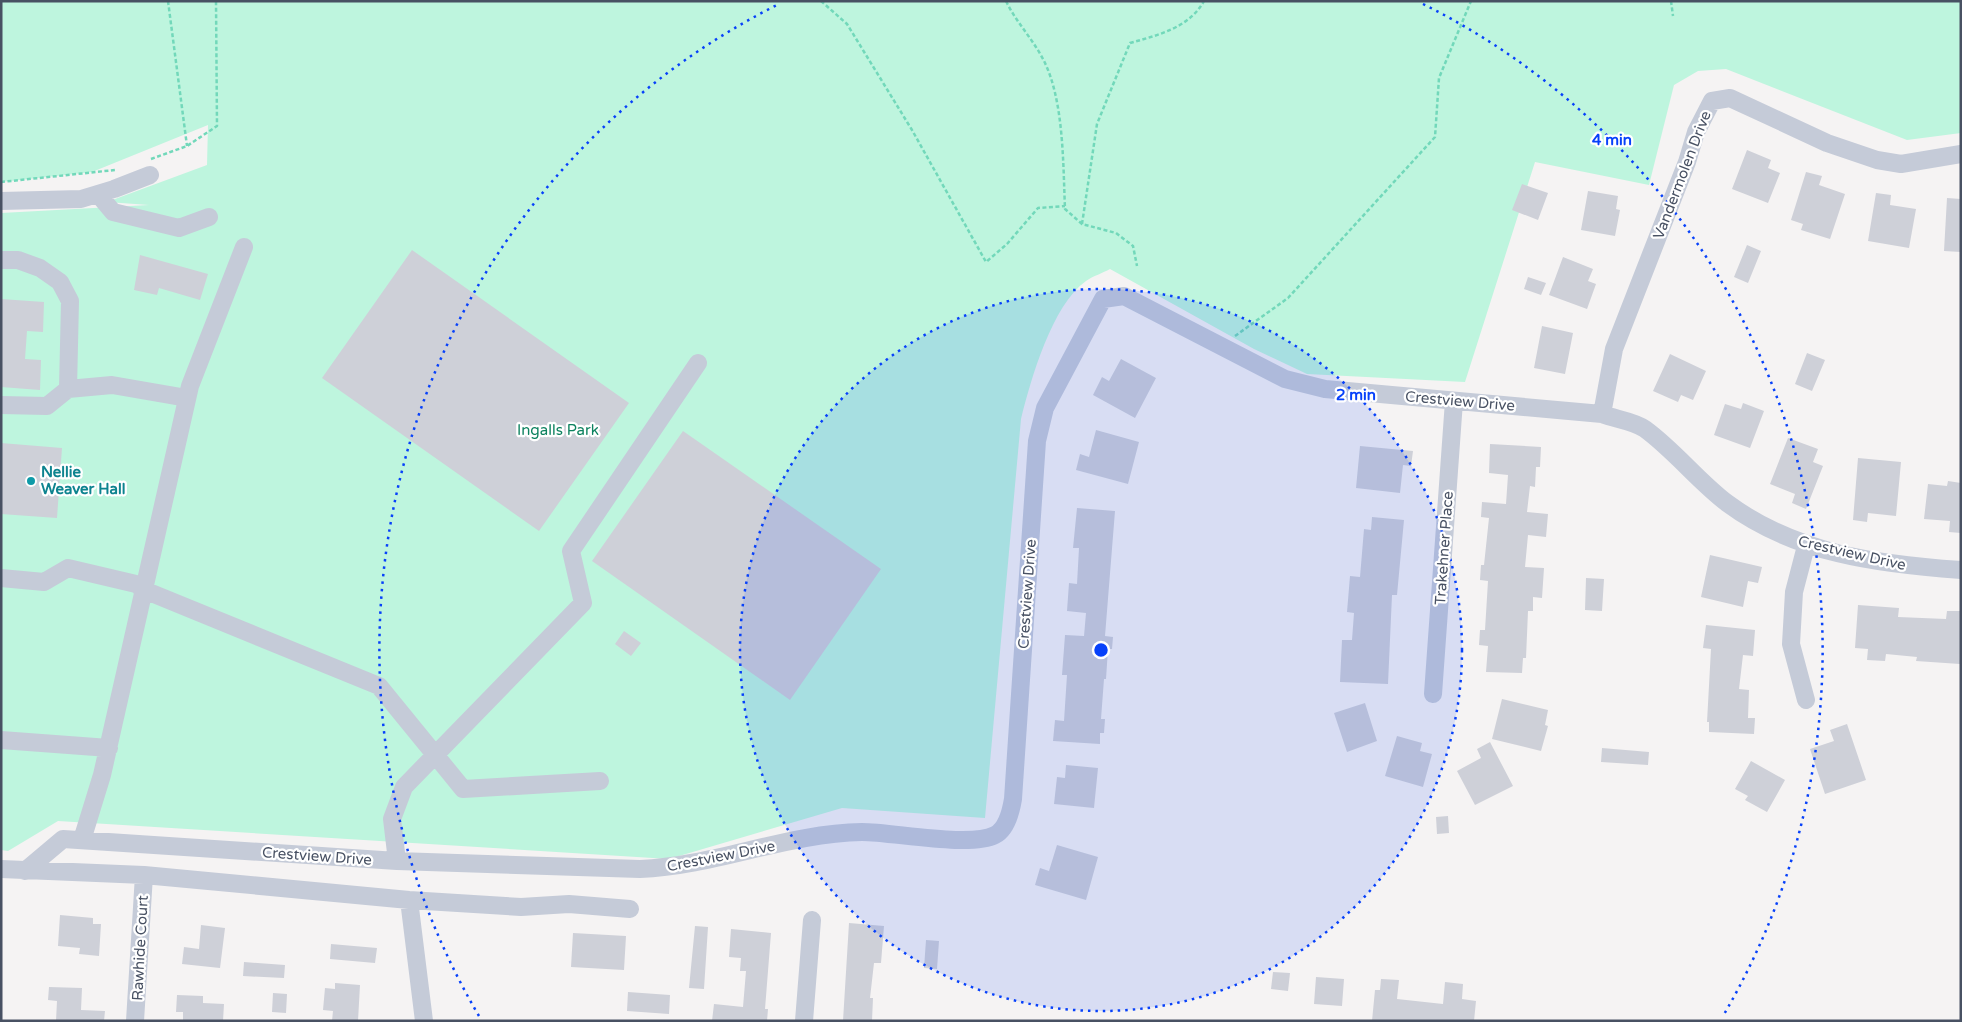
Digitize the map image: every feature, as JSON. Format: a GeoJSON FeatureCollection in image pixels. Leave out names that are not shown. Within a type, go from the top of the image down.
{"type":"FeatureCollection","features":[{"type":"Feature","properties":{"kind":"street","name":"Vandermolen Drive"},"geometry":{"type":"LineString","coordinates":[[1602,414],[1614,348],[1687,162],[1696,132],[1712,101],[1730,98],[1827,143],[1877,160],[1900,164],[1961,154]]}},
{"type":"Feature","properties":{"kind":"street"},"geometry":{"type":"LineString","coordinates":[[1,202],[81,199],[98,194],[150,167]]}},
{"type":"Feature","properties":{"kind":"street"},"geometry":{"type":"LineString","coordinates":[[98,194],[113,212],[179,228],[209,216]]}},
{"type":"Feature","properties":{"kind":"street"},"geometry":{"type":"LineString","coordinates":[[82,840],[109,748],[187,398],[244,247]]}},
{"type":"Feature","properties":{"kind":"street"},"geometry":{"type":"LineString","coordinates":[[1,260],[18,260],[40,268],[60,282],[70,301],[68,389]]}},
{"type":"Feature","properties":{"kind":"street","name":"Crestview Drive"},"geometry":{"type":"LineString","coordinates":[[25,871],[63,839],[397,861],[650,869],[668,868],[834,834],[863,832],[974,840],[996,835],[1009,818],[1014,799],[1037,441],[1045,408],[1104,299],[1124,296],[1285,379],[1317,387],[1602,414],[1644,428],[1726,502],[1761,526],[1806,546],[1900,566],[1961,570]]}},
{"type":"Feature","properties":{"kind":"street"},"geometry":{"type":"LineString","coordinates":[[397,861],[392,819],[404,787],[583,603],[571,551],[698,363]]}},
{"type":"Feature","properties":{"kind":"street"},"geometry":{"type":"LineString","coordinates":[[1,404],[47,406],[68,389],[112,385],[187,398]]}},
{"type":"Feature","properties":{"kind":"street","name":"Trakehner Place"},"geometry":{"type":"LineString","coordinates":[[1433,694],[1454,401]]}},
{"type":"Feature","properties":{"kind":"street"},"geometry":{"type":"LineString","coordinates":[[1806,546],[1794,592],[1791,644],[1806,700]]}},
{"type":"Feature","properties":{"kind":"street"},"geometry":{"type":"LineString","coordinates":[[1,578],[44,582],[68,568],[127,581],[136,584],[144,590],[379,686],[464,789],[600,781]]}},
{"type":"Feature","properties":{"kind":"street"},"geometry":{"type":"LineString","coordinates":[[1,740],[109,748]]}},
{"type":"Feature","properties":{"kind":"street"},"geometry":{"type":"LineString","coordinates":[[1,869],[144,875],[408,900],[521,907],[569,904],[630,909]]}},
{"type":"Feature","properties":{"kind":"street","name":"Rawhide Court"},"geometry":{"type":"LineString","coordinates":[[136,1021],[144,875]]}},
{"type":"Feature","properties":{"kind":"street"},"geometry":{"type":"LineString","coordinates":[[408,900],[424,1021]]}},
{"type":"Feature","properties":{"kind":"street"},"geometry":{"type":"LineString","coordinates":[[804,1021],[812,920]]}},
{"type":"Feature","properties":{"kind":"path"},"geometry":{"type":"LineString","coordinates":[[168,1],[187,146]]}},
{"type":"Feature","properties":{"kind":"path"},"geometry":{"type":"LineString","coordinates":[[150,167],[217,126],[216,1]]}},
{"type":"Feature","properties":{"kind":"path"},"geometry":{"type":"LineString","coordinates":[[821,1],[847,24],[986,262],[1007,244],[1038,208],[1065,206]]}},
{"type":"Feature","properties":{"kind":"path"},"geometry":{"type":"LineString","coordinates":[[1006,1],[1012,14],[1043,59],[1052,81],[1058,109],[1065,206],[1082,224],[1116,233],[1133,246],[1137,266]]}},
{"type":"Feature","properties":{"kind":"path"},"geometry":{"type":"LineString","coordinates":[[1082,224],[1097,124],[1130,43],[1170,31],[1197,14],[1204,1]]}},
{"type":"Feature","properties":{"kind":"path"},"geometry":{"type":"LineString","coordinates":[[1220,347],[1288,298],[1434,137],[1439,78],[1471,1]]}},
{"type":"Feature","properties":{"kind":"path"},"geometry":{"type":"LineString","coordinates":[[1671,1],[1673,16]]}},
{"type":"Feature","properties":{"kind":"path"},"geometry":{"type":"LineString","coordinates":[[1,182],[122,169]]}},
{"type":"Feature","properties":{"kind":"green space","name":"Ingalls Park"},"geometry":{"type":"Polygon","coordinates":[[[1,1],[1961,1],[1961,133],[1907,140],[1726,69],[1698,71],[1674,85],[1649,185],[1535,162],[1465,382],[1307,374],[1254,349],[1110,269],[1086,281],[1074,292],[1063,307],[1044,344],[1021,419],[985,818],[842,808],[669,859],[58,821],[8,851],[1,850],[1,213],[149,205],[107,202],[207,165],[208,125],[92,172],[1,182],[1,1]]]}},
{"type":"Feature","properties":{"kind":"building"},"geometry":{"type":"Polygon","coordinates":[[[1747,150],[1771,160],[1768,168],[1780,173],[1768,203],[1732,189],[1747,150]]]}},
{"type":"Feature","properties":{"kind":"building"},"geometry":{"type":"Polygon","coordinates":[[[1806,172],[1822,176],[1819,185],[1845,194],[1830,239],[1801,230],[1803,224],[1791,220],[1806,172]]]}},
{"type":"Feature","properties":{"kind":"building"},"geometry":{"type":"Polygon","coordinates":[[[1522,184],[1548,193],[1538,220],[1512,210],[1522,184]]]}},
{"type":"Feature","properties":{"kind":"building"},"geometry":{"type":"Polygon","coordinates":[[[1588,191],[1618,196],[1616,209],[1620,210],[1615,236],[1581,230],[1588,191]]]}},
{"type":"Feature","properties":{"kind":"building"},"geometry":{"type":"Polygon","coordinates":[[[1876,193],[1891,195],[1890,205],[1916,209],[1909,248],[1868,241],[1876,193]]]}},
{"type":"Feature","properties":{"kind":"building"},"geometry":{"type":"Polygon","coordinates":[[[1947,198],[1961,199],[1961,252],[1944,251],[1947,198]]]}},
{"type":"Feature","properties":{"kind":"building"},"geometry":{"type":"Polygon","coordinates":[[[1747,245],[1761,251],[1748,283],[1734,277],[1747,245]]]}},
{"type":"Feature","properties":{"kind":"building"},"geometry":{"type":"Polygon","coordinates":[[[412,250],[629,403],[539,531],[322,378],[412,250]]]}},
{"type":"Feature","properties":{"kind":"building"},"geometry":{"type":"Polygon","coordinates":[[[140,255],[208,274],[200,300],[159,288],[157,295],[134,290],[140,255]]]}},
{"type":"Feature","properties":{"kind":"building"},"geometry":{"type":"Polygon","coordinates":[[[1563,257],[1593,269],[1588,281],[1596,284],[1587,309],[1549,295],[1563,257]]]}},
{"type":"Feature","properties":{"kind":"building"},"geometry":{"type":"Polygon","coordinates":[[[1528,277],[1546,283],[1541,295],[1524,289],[1528,277]]]}},
{"type":"Feature","properties":{"kind":"building"},"geometry":{"type":"Polygon","coordinates":[[[1,299],[44,302],[43,332],[27,331],[25,359],[41,360],[40,390],[1,387],[1,299]]]}},
{"type":"Feature","properties":{"kind":"building"},"geometry":{"type":"Polygon","coordinates":[[[1542,326],[1573,333],[1565,374],[1534,368],[1542,326]]]}},
{"type":"Feature","properties":{"kind":"building"},"geometry":{"type":"Polygon","coordinates":[[[1807,353],[1825,360],[1812,391],[1795,384],[1807,353]]]}},
{"type":"Feature","properties":{"kind":"building"},"geometry":{"type":"Polygon","coordinates":[[[1670,354],[1706,371],[1693,400],[1681,395],[1678,402],[1653,391],[1670,354]]]}},
{"type":"Feature","properties":{"kind":"building"},"geometry":{"type":"Polygon","coordinates":[[[1121,359],[1156,378],[1135,418],[1093,395],[1102,377],[1109,381],[1121,359]]]}},
{"type":"Feature","properties":{"kind":"building"},"geometry":{"type":"Polygon","coordinates":[[[1743,403],[1764,411],[1750,448],[1714,435],[1725,404],[1741,409],[1743,403]]]}},
{"type":"Feature","properties":{"kind":"building"},"geometry":{"type":"Polygon","coordinates":[[[1096,430],[1139,442],[1128,484],[1076,470],[1080,454],[1089,457],[1096,430]]]}},
{"type":"Feature","properties":{"kind":"building"},"geometry":{"type":"Polygon","coordinates":[[[683,431],[881,569],[790,700],[592,561],[683,431]]]}},
{"type":"Feature","properties":{"kind":"building"},"geometry":{"type":"Polygon","coordinates":[[[1788,438],[1818,449],[1813,462],[1823,466],[1806,509],[1792,503],[1795,494],[1770,484],[1788,438]]]}},
{"type":"Feature","properties":{"kind":"building","name":"Nellie Weaver Hall"},"geometry":{"type":"Polygon","coordinates":[[[1,443],[62,448],[57,518],[1,514],[1,443]]]}},
{"type":"Feature","properties":{"kind":"building"},"geometry":{"type":"Polygon","coordinates":[[[1490,444],[1541,447],[1540,467],[1536,467],[1535,487],[1530,486],[1527,512],[1548,514],[1546,537],[1528,535],[1525,567],[1544,568],[1542,598],[1533,597],[1533,611],[1528,611],[1526,658],[1523,658],[1522,673],[1486,672],[1488,646],[1479,645],[1480,630],[1485,630],[1488,581],[1480,580],[1481,565],[1484,565],[1489,518],[1481,517],[1482,502],[1506,504],[1508,475],[1489,473],[1490,444]]]}},
{"type":"Feature","properties":{"kind":"building"},"geometry":{"type":"Polygon","coordinates":[[[1360,446],[1413,451],[1411,466],[1403,465],[1400,493],[1356,488],[1360,446]]]}},
{"type":"Feature","properties":{"kind":"building"},"geometry":{"type":"Polygon","coordinates":[[[1858,458],[1901,462],[1896,516],[1868,513],[1867,522],[1853,520],[1858,458]]]}},
{"type":"Feature","properties":{"kind":"building"},"geometry":{"type":"Polygon","coordinates":[[[1948,481],[1961,483],[1961,533],[1949,532],[1950,521],[1924,519],[1928,484],[1947,486],[1948,481]]]}},
{"type":"Feature","properties":{"kind":"building"},"geometry":{"type":"Polygon","coordinates":[[[1077,508],[1115,511],[1105,636],[1113,637],[1112,649],[1108,649],[1106,679],[1104,679],[1101,719],[1105,719],[1104,733],[1100,733],[1100,744],[1053,741],[1055,720],[1064,721],[1067,675],[1062,675],[1065,635],[1084,636],[1086,613],[1067,611],[1069,583],[1077,584],[1079,548],[1073,548],[1077,508]]]}},
{"type":"Feature","properties":{"kind":"building"},"geometry":{"type":"Polygon","coordinates":[[[1372,517],[1404,520],[1397,595],[1392,595],[1388,684],[1340,682],[1342,640],[1352,640],[1354,613],[1347,612],[1350,576],[1360,577],[1364,529],[1371,530],[1372,517]]]}},
{"type":"Feature","properties":{"kind":"building"},"geometry":{"type":"Polygon","coordinates":[[[1710,555],[1762,567],[1758,583],[1748,581],[1743,607],[1701,597],[1710,555]]]}},
{"type":"Feature","properties":{"kind":"building"},"geometry":{"type":"Polygon","coordinates":[[[1586,578],[1604,579],[1602,611],[1585,610],[1586,578]]]}},
{"type":"Feature","properties":{"kind":"building"},"geometry":{"type":"Polygon","coordinates":[[[1858,605],[1899,608],[1898,617],[1946,619],[1947,611],[1961,611],[1960,664],[1916,661],[1917,657],[1886,654],[1885,661],[1867,660],[1868,649],[1855,648],[1858,605]]]}},
{"type":"Feature","properties":{"kind":"building"},"geometry":{"type":"Polygon","coordinates":[[[1706,625],[1755,630],[1753,656],[1743,655],[1739,689],[1749,690],[1748,718],[1755,718],[1754,734],[1709,732],[1709,722],[1707,722],[1711,649],[1703,648],[1706,625]]]}},
{"type":"Feature","properties":{"kind":"building"},"geometry":{"type":"Polygon","coordinates":[[[624,631],[641,643],[631,656],[615,644],[624,631]]]}},
{"type":"Feature","properties":{"kind":"building"},"geometry":{"type":"Polygon","coordinates":[[[1502,699],[1548,710],[1545,725],[1548,726],[1541,751],[1492,739],[1502,699]]]}},
{"type":"Feature","properties":{"kind":"building"},"geometry":{"type":"Polygon","coordinates":[[[1365,703],[1377,741],[1347,752],[1334,713],[1365,703]]]}},
{"type":"Feature","properties":{"kind":"building"},"geometry":{"type":"Polygon","coordinates":[[[1847,724],[1866,780],[1825,794],[1810,749],[1834,741],[1830,730],[1847,724]]]}},
{"type":"Feature","properties":{"kind":"building"},"geometry":{"type":"Polygon","coordinates":[[[1397,736],[1422,743],[1420,751],[1432,754],[1423,787],[1385,776],[1397,736]]]}},
{"type":"Feature","properties":{"kind":"building"},"geometry":{"type":"Polygon","coordinates":[[[1490,742],[1513,786],[1475,805],[1457,771],[1481,758],[1477,749],[1490,742]]]}},
{"type":"Feature","properties":{"kind":"building"},"geometry":{"type":"Polygon","coordinates":[[[1602,748],[1649,752],[1648,765],[1601,762],[1602,748]]]}},
{"type":"Feature","properties":{"kind":"building"},"geometry":{"type":"Polygon","coordinates":[[[1751,761],[1785,780],[1767,812],[1745,800],[1748,796],[1735,789],[1751,761]]]}},
{"type":"Feature","properties":{"kind":"building"},"geometry":{"type":"Polygon","coordinates":[[[1066,765],[1098,768],[1094,808],[1054,804],[1057,777],[1065,778],[1066,765]]]}},
{"type":"Feature","properties":{"kind":"building"},"geometry":{"type":"Polygon","coordinates":[[[1448,816],[1449,833],[1437,834],[1436,817],[1448,816]]]}},
{"type":"Feature","properties":{"kind":"building"},"geometry":{"type":"Polygon","coordinates":[[[1057,845],[1098,857],[1086,900],[1035,885],[1040,868],[1049,871],[1057,845]]]}},
{"type":"Feature","properties":{"kind":"building"},"geometry":{"type":"Polygon","coordinates":[[[60,915],[93,918],[93,924],[101,924],[99,956],[79,954],[80,948],[58,946],[60,915]]]}},
{"type":"Feature","properties":{"kind":"building"},"geometry":{"type":"Polygon","coordinates":[[[849,923],[884,926],[881,963],[874,963],[870,998],[873,998],[872,1021],[843,1021],[849,923]]]}},
{"type":"Feature","properties":{"kind":"building"},"geometry":{"type":"Polygon","coordinates":[[[201,925],[225,928],[220,968],[182,964],[184,947],[199,949],[201,925]]]}},
{"type":"Feature","properties":{"kind":"building"},"geometry":{"type":"Polygon","coordinates":[[[695,926],[708,927],[704,989],[689,988],[695,926]]]}},
{"type":"Feature","properties":{"kind":"building"},"geometry":{"type":"Polygon","coordinates":[[[731,929],[771,933],[765,1009],[768,1009],[767,1021],[712,1021],[714,1004],[743,1007],[746,971],[740,971],[741,958],[729,957],[731,929]]]}},
{"type":"Feature","properties":{"kind":"building"},"geometry":{"type":"Polygon","coordinates":[[[573,933],[626,936],[624,970],[571,967],[573,933]]]}},
{"type":"Feature","properties":{"kind":"building"},"geometry":{"type":"Polygon","coordinates":[[[926,940],[939,941],[937,969],[924,968],[926,940]]]}},
{"type":"Feature","properties":{"kind":"building"},"geometry":{"type":"Polygon","coordinates":[[[331,944],[377,948],[375,963],[330,959],[331,944]]]}},
{"type":"Feature","properties":{"kind":"building"},"geometry":{"type":"Polygon","coordinates":[[[244,962],[285,965],[284,978],[243,976],[244,962]]]}},
{"type":"Feature","properties":{"kind":"building"},"geometry":{"type":"Polygon","coordinates":[[[1273,972],[1290,973],[1288,991],[1271,989],[1273,972]]]}},
{"type":"Feature","properties":{"kind":"building"},"geometry":{"type":"Polygon","coordinates":[[[1316,977],[1344,979],[1342,1006],[1314,1004],[1316,977]]]}},
{"type":"Feature","properties":{"kind":"building"},"geometry":{"type":"Polygon","coordinates":[[[1381,979],[1399,980],[1397,999],[1443,1004],[1445,982],[1463,984],[1462,999],[1476,1001],[1474,1021],[1372,1021],[1375,990],[1380,990],[1381,979]]]}},
{"type":"Feature","properties":{"kind":"building"},"geometry":{"type":"Polygon","coordinates":[[[335,983],[360,985],[358,1021],[332,1021],[333,1011],[323,1010],[325,988],[335,989],[335,983]]]}},
{"type":"Feature","properties":{"kind":"building"},"geometry":{"type":"Polygon","coordinates":[[[49,987],[82,988],[81,1010],[105,1011],[104,1021],[56,1021],[57,1001],[48,1000],[49,987]]]}},
{"type":"Feature","properties":{"kind":"building"},"geometry":{"type":"Polygon","coordinates":[[[628,992],[670,995],[669,1014],[627,1011],[628,992]]]}},
{"type":"Feature","properties":{"kind":"building"},"geometry":{"type":"Polygon","coordinates":[[[273,993],[287,994],[286,1013],[272,1012],[273,993]]]}},
{"type":"Feature","properties":{"kind":"building"},"geometry":{"type":"Polygon","coordinates":[[[177,995],[203,996],[203,1003],[224,1004],[223,1021],[183,1021],[183,1012],[176,1012],[177,995]]]}},
{"type":"Feature","properties":{"kind":"place","name":"Nellie Weaver Hall"},"geometry":{"type":"Point","coordinates":[31,481]}}]}
